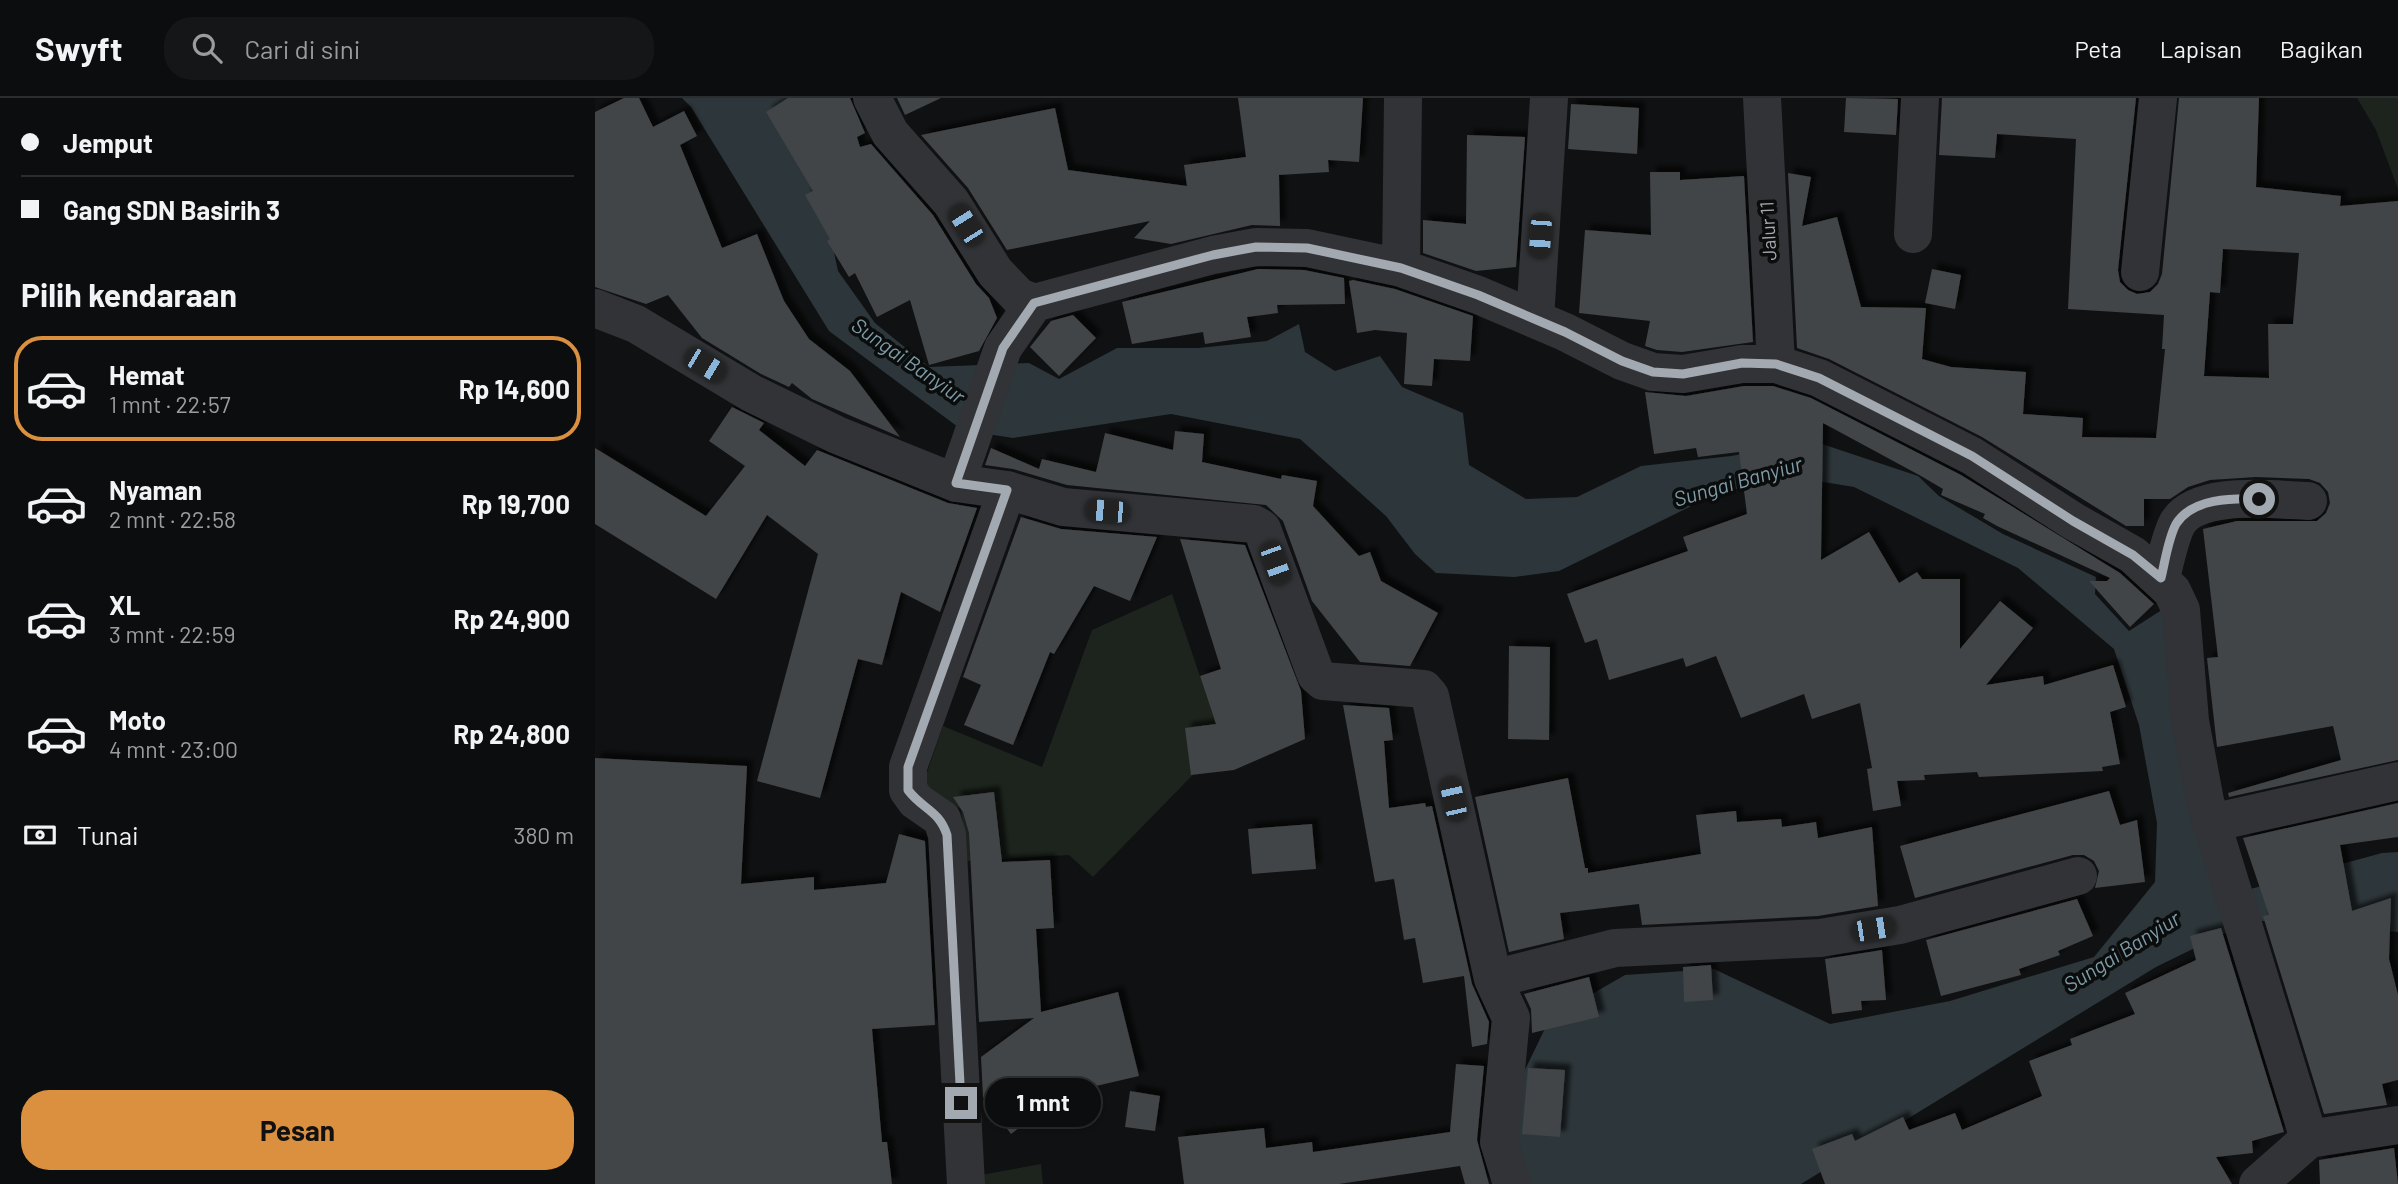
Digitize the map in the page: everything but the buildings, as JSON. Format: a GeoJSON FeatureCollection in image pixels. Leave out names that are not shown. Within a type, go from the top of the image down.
{"type":"FeatureCollection","features":[{"type":"Feature","properties":{"kind":"street"},"geometry":{"type":"LineString","coordinates":[[872,98],[890,133],[951,202],[995,272],[1019,297],[1034,303],[1213,255],[1256,247],[1307,248],[1401,268],[1478,295],[1622,361],[1653,372],[1683,374],[1742,363],[1776,364],[1819,378],[1972,456],[2073,521],[2133,555],[2161,578],[2172,591],[2181,610],[2190,721],[2217,838],[2309,1139]]}},
{"type":"Feature","properties":{"kind":"street"},"geometry":{"type":"LineString","coordinates":[[1401,268],[1403,98]]}},
{"type":"Feature","properties":{"kind":"street"},"geometry":{"type":"LineString","coordinates":[[1535,319],[1549,98]]}},
{"type":"Feature","properties":{"kind":"street","name":"Jalur 11"},"geometry":{"type":"LineString","coordinates":[[1762,98],[1776,364]]}},
{"type":"Feature","properties":{"kind":"street"},"geometry":{"type":"LineString","coordinates":[[1913,234],[1920,98]]}},
{"type":"Feature","properties":{"kind":"street"},"geometry":{"type":"LineString","coordinates":[[2140,272],[2158,98]]}},
{"type":"Feature","properties":{"kind":"street"},"geometry":{"type":"LineString","coordinates":[[957,479],[1003,348],[1034,303]]}},
{"type":"Feature","properties":{"kind":"street"},"geometry":{"type":"LineString","coordinates":[[595,308],[636,324],[751,393],[837,435],[957,479],[1007,490],[1063,507],[1254,524],[1262,529],[1316,675],[1323,681],[1427,691],[1493,979],[1511,1017],[1499,1142],[1512,1184]]}},
{"type":"Feature","properties":{"kind":"street"},"geometry":{"type":"LineString","coordinates":[[965,1184],[947,835],[942,819],[916,801],[908,790],[908,767],[1007,490]]}},
{"type":"Feature","properties":{"kind":"street"},"geometry":{"type":"LineString","coordinates":[[2161,578],[2176,524],[2197,506],[2234,498],[2308,501]]}},
{"type":"Feature","properties":{"kind":"street"},"geometry":{"type":"LineString","coordinates":[[2217,838],[2398,781]]}},
{"type":"Feature","properties":{"kind":"street"},"geometry":{"type":"LineString","coordinates":[[1493,979],[1615,948],[1820,938],[1900,925],[2078,876]]}},
{"type":"Feature","properties":{"kind":"street"},"geometry":{"type":"LineString","coordinates":[[2258,1184],[2309,1139],[2398,1125]]}},
{"type":"Feature","properties":{"kind":"shaded area"},"geometry":{"type":"Polygon","coordinates":[[[2357,98],[2398,98],[2398,189],[2376,130],[2357,98]]]}},
{"type":"Feature","properties":{"kind":"shaded area"},"geometry":{"type":"Polygon","coordinates":[[[1172,594],[1223,744],[1093,877],[1069,855],[967,861],[961,809],[922,787],[943,726],[1042,767],[1092,630],[1172,594]]]}},
{"type":"Feature","properties":{"kind":"shaded area"},"geometry":{"type":"Polygon","coordinates":[[[1041,1164],[1043,1184],[982,1184],[981,1175],[1041,1164]]]}},
{"type":"Feature","properties":{"kind":"water","name":"Sungai Banyiur"},"geometry":{"type":"Polygon","coordinates":[[[682,98],[787,98],[795,110],[819,182],[838,271],[875,323],[929,367],[1029,363],[1059,379],[1117,348],[1198,348],[1267,341],[1299,324],[1305,352],[1335,371],[1380,356],[1402,387],[1463,413],[1469,465],[1526,499],[1577,497],[1641,466],[1731,456],[1813,441],[1918,476],[1939,496],[2003,534],[2096,577],[2095,594],[2129,631],[2171,604],[2247,890],[2382,853],[2398,852],[2398,932],[2252,920],[2156,967],[1801,1184],[1525,1184],[1516,1148],[1513,1095],[1550,1018],[1625,975],[1714,969],[1830,1024],[1950,1001],[2094,957],[2155,882],[2157,823],[2139,725],[2114,649],[2018,568],[1854,487],[1799,478],[1720,492],[1559,571],[1514,577],[1436,573],[1415,554],[1386,516],[1300,439],[1171,414],[1013,438],[962,430],[829,331],[691,107],[682,98]]]}},
{"type":"Feature","properties":{"kind":"route"},"geometry":{"type":"LineString","coordinates":[[961,1103],[947,835],[942,819],[916,801],[908,790],[908,767],[1007,490],[956,483],[1003,348],[1034,303],[1213,255],[1256,247],[1307,248],[1401,268],[1478,295],[1565,332],[1622,361],[1653,372],[1683,374],[1742,363],[1776,364],[1819,378],[1972,456],[2073,521],[2133,555],[2161,578],[2176,524],[2197,506],[2234,498],[2259,499]]}}]}
